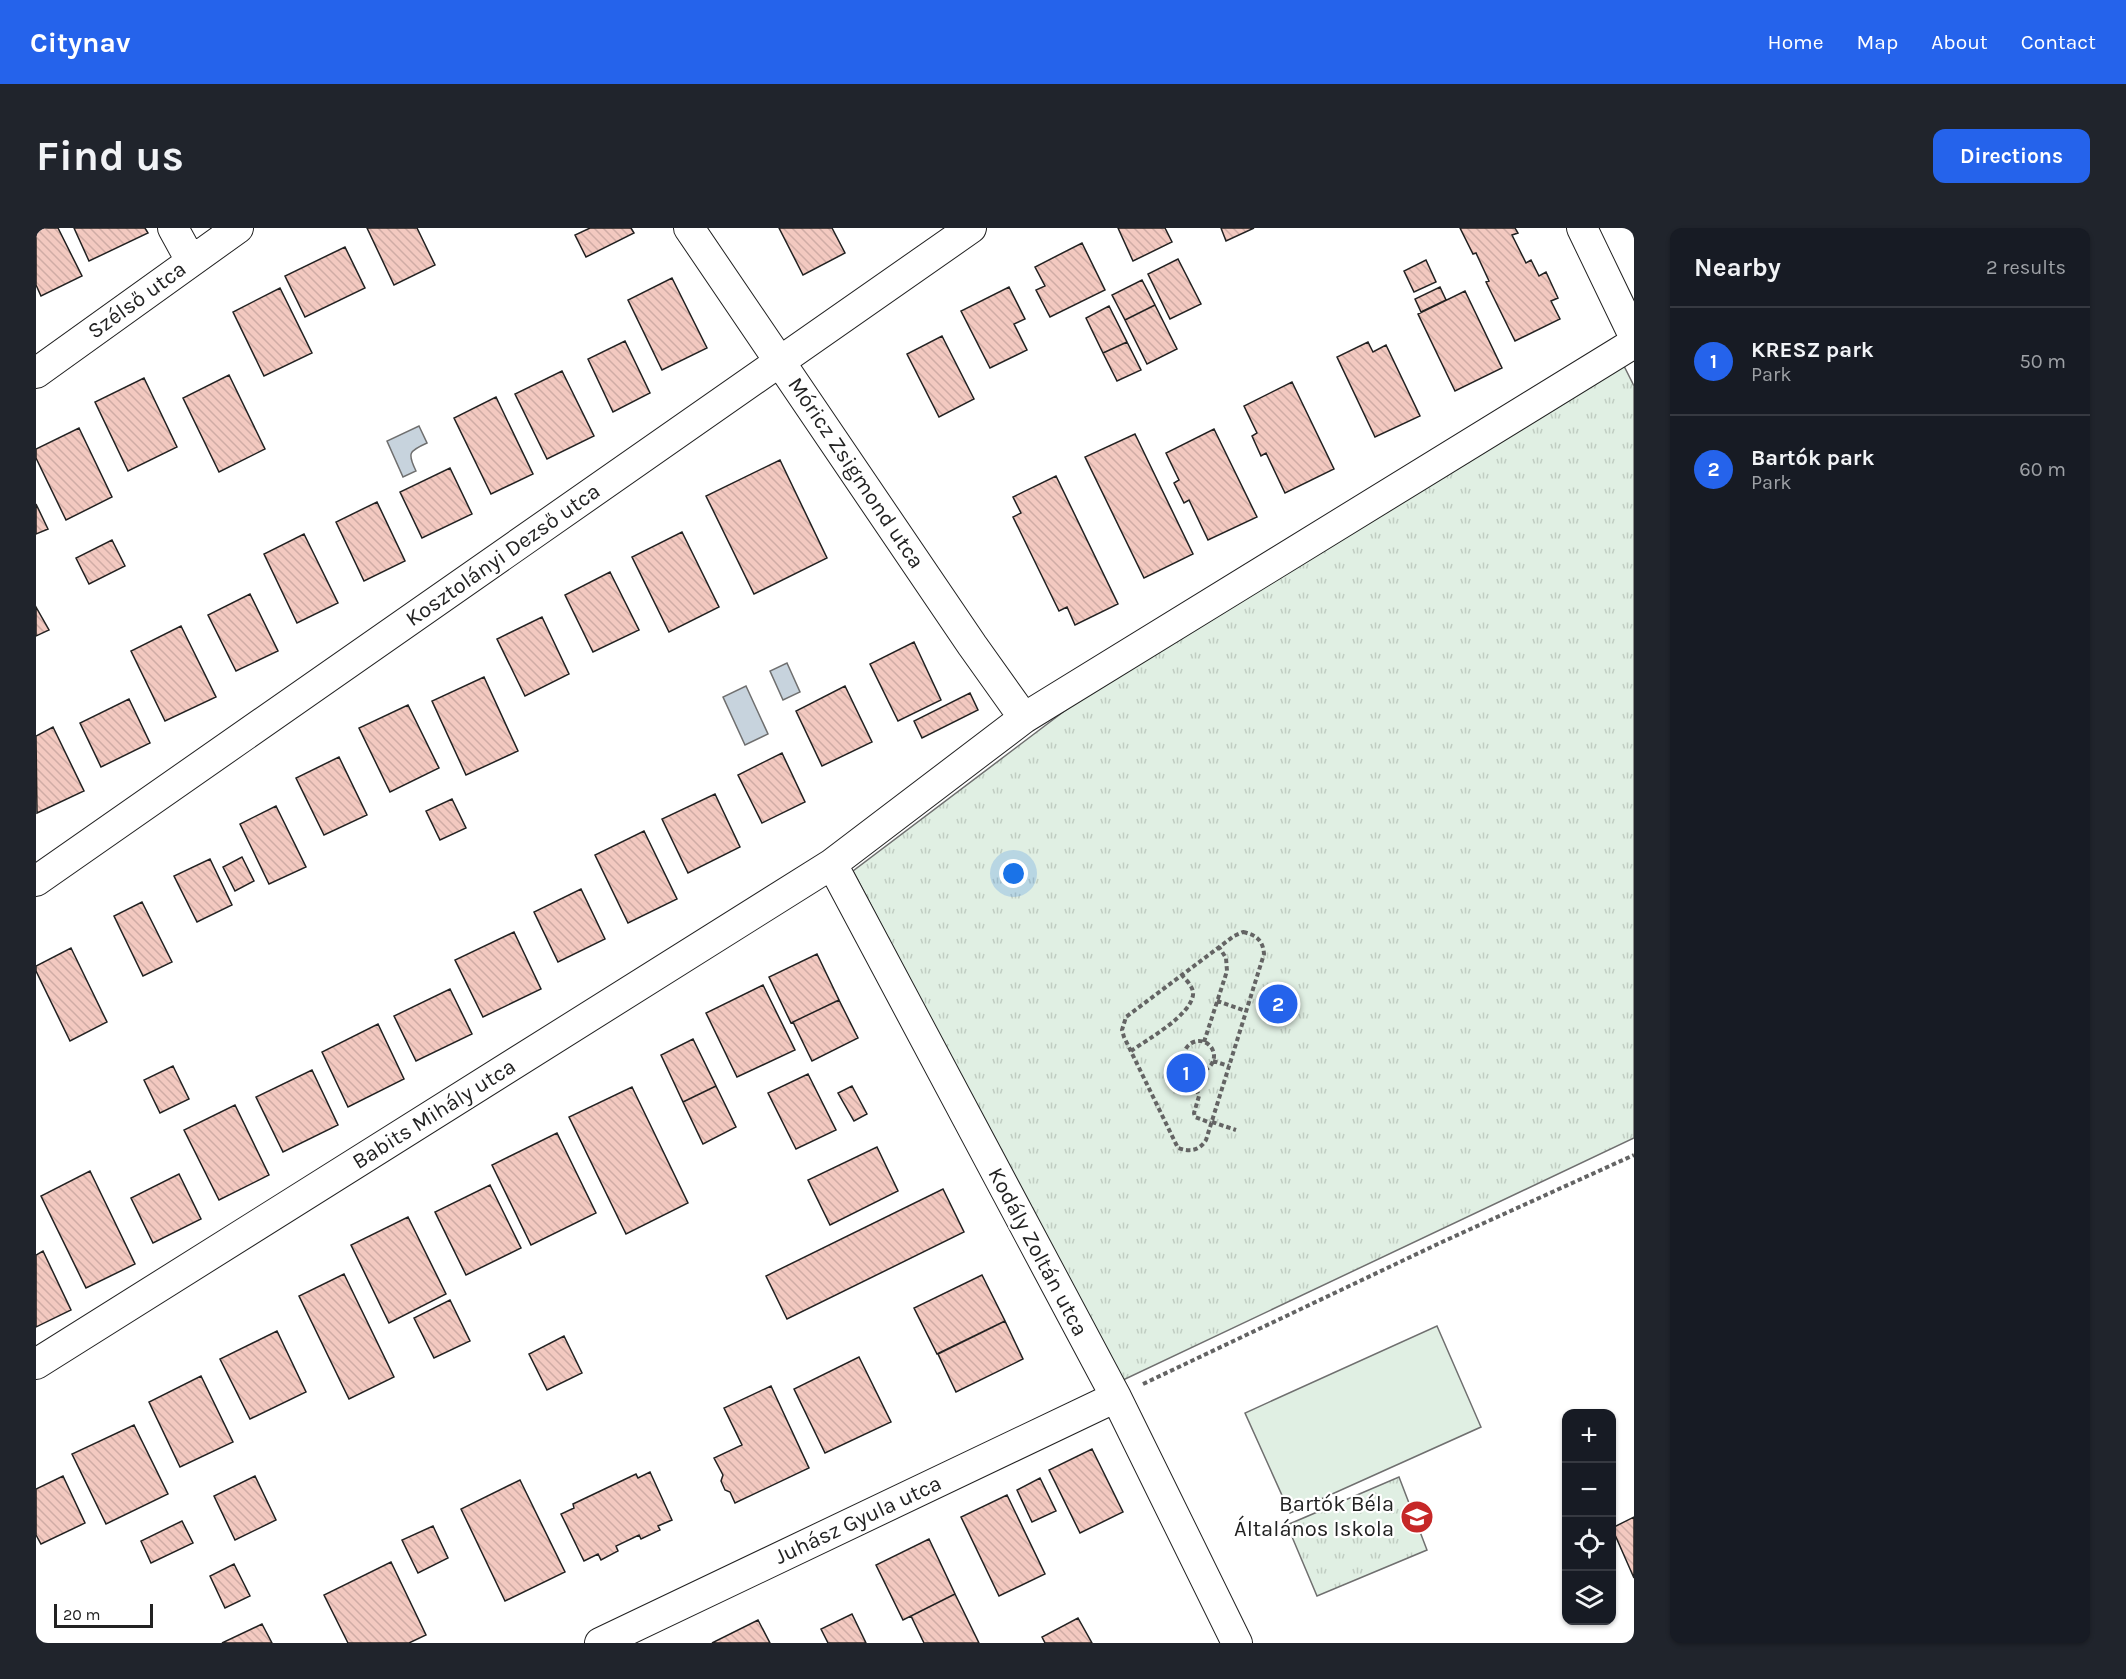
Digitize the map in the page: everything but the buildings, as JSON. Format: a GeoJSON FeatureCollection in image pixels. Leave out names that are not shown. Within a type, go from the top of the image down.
{"type":"FeatureCollection","features":[{"type":"Feature","properties":{"kind":"street"},"geometry":{"type":"LineString","coordinates":[[173,228],[191,261]]}},
{"type":"Feature","properties":{"kind":"street","name":"Szélső utca"},"geometry":{"type":"LineString","coordinates":[[36,373],[238,228]]}},
{"type":"Feature","properties":{"kind":"street","name":"Móricz Zsigmond utca"},"geometry":{"type":"LineString","coordinates":[[689,228],[1024,718]]}},
{"type":"Feature","properties":{"kind":"street","name":"Kosztolányi Dezső utca"},"geometry":{"type":"LineString","coordinates":[[36,881],[971,228]]}},
{"type":"Feature","properties":{"kind":"street"},"geometry":{"type":"LineString","coordinates":[[1582,228],[1634,336]]}},
{"type":"Feature","properties":{"kind":"street","name":"Babits Mihály utca"},"geometry":{"type":"LineString","coordinates":[[36,1364],[832,864],[1024,718],[1634,343]]}},
{"type":"Feature","properties":{"kind":"street","name":"Kodály Zoltán utca"},"geometry":{"type":"LineString","coordinates":[[832,864],[1116,1397],[1237,1643]]}},
{"type":"Feature","properties":{"kind":"street","name":"Juhász Gyula utca"},"geometry":{"type":"LineString","coordinates":[[600,1643],[1116,1397]]}},
{"type":"Feature","properties":{"kind":"path"},"geometry":{"type":"LineString","coordinates":[[1243,932],[1253,934],[1260,939],[1264,946],[1264,954],[1206,1140],[1196,1150],[1186,1151],[1178,1148],[1122,1030],[1126,1017],[1219,947],[1243,932]]}},
{"type":"Feature","properties":{"kind":"path"},"geometry":{"type":"LineString","coordinates":[[1203,1042],[1227,964],[1219,947]]}},
{"type":"Feature","properties":{"kind":"path"},"geometry":{"type":"LineString","coordinates":[[1131,1051],[1185,1012],[1194,994],[1192,987],[1182,975]]}},
{"type":"Feature","properties":{"kind":"path"},"geometry":{"type":"LineString","coordinates":[[1217,1001],[1246,1011]]}},
{"type":"Feature","properties":{"kind":"path"},"geometry":{"type":"LineString","coordinates":[[1203,1042],[1210,1046],[1214,1053],[1213,1061],[1209,1068],[1202,1071],[1194,1070],[1188,1066],[1185,1052],[1189,1045],[1203,1042]]}},
{"type":"Feature","properties":{"kind":"path"},"geometry":{"type":"LineString","coordinates":[[1213,1061],[1229,1066]]}},
{"type":"Feature","properties":{"kind":"path"},"geometry":{"type":"LineString","coordinates":[[1188,1066],[1180,1075],[1178,1087],[1183,1091],[1190,1088],[1197,1091],[1199,1096],[1195,1117],[1236,1130]]}},
{"type":"Feature","properties":{"kind":"path"},"geometry":{"type":"LineString","coordinates":[[1116,1397],[1442,1242],[1634,1155]]}},
{"type":"Feature","properties":{"kind":"green space"},"geometry":{"type":"Polygon","coordinates":[[[1623,364],[1634,386],[1634,1138],[1121,1381],[853,871],[1079,700],[1623,364]]]}},
{"type":"Feature","properties":{"kind":"green space"},"geometry":{"type":"Polygon","coordinates":[[[1437,1326],[1481,1427],[1290,1513],[1245,1413],[1437,1326]]]}},
{"type":"Feature","properties":{"kind":"green space"},"geometry":{"type":"Polygon","coordinates":[[[1399,1477],[1427,1550],[1317,1596],[1287,1525],[1399,1477]]]}},
{"type":"Feature","properties":{"kind":"shaded area"},"geometry":{"type":"Polygon","coordinates":[[[419,426],[427,443],[411,453],[411,460],[416,471],[403,477],[387,441],[419,426]]]}},
{"type":"Feature","properties":{"kind":"shaded area"},"geometry":{"type":"Polygon","coordinates":[[[787,663],[800,692],[783,700],[770,671],[787,663]]]}},
{"type":"Feature","properties":{"kind":"shaded area"},"geometry":{"type":"Polygon","coordinates":[[[746,686],[768,734],[745,745],[723,697],[746,686]]]}},
{"type":"Feature","properties":{"kind":"place","name":"Bartók park"},"geometry":{"type":"Point","coordinates":[1278,1004]}},
{"type":"Feature","properties":{"kind":"place","name":"KRESZ park"},"geometry":{"type":"Point","coordinates":[1186,1073]}},
{"type":"Feature","properties":{"kind":"place","name":"Bartók Béla Általános Iskola"},"geometry":{"type":"Point","coordinates":[1417,1517]}}]}
